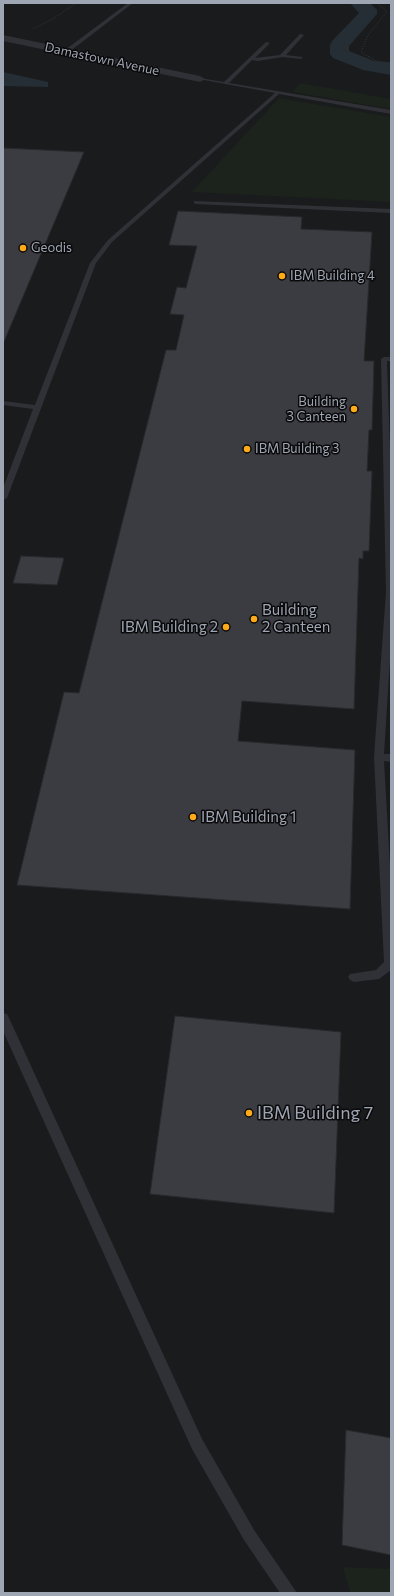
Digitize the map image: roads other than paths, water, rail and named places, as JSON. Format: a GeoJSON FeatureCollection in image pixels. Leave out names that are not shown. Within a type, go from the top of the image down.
{"type":"FeatureCollection","features":[{"type":"Feature","properties":{"kind":"street","name":"Damastown Avenue"},"geometry":{"type":"LineString","coordinates":[[3,38],[200,79]]}},
{"type":"Feature","properties":{"kind":"lane"},"geometry":{"type":"LineString","coordinates":[[67,51],[131,3]]}},
{"type":"Feature","properties":{"kind":"lane"},"geometry":{"type":"LineString","coordinates":[[282,56],[302,35]]}},
{"type":"Feature","properties":{"kind":"lane"},"geometry":{"type":"LineString","coordinates":[[226,83],[268,43]]}},
{"type":"Feature","properties":{"kind":"lane"},"geometry":{"type":"LineString","coordinates":[[252,59],[258,60],[282,56],[300,58]]}},
{"type":"Feature","properties":{"kind":"lane"},"geometry":{"type":"LineString","coordinates":[[200,79],[391,112]]}},
{"type":"Feature","properties":{"kind":"lane"},"geometry":{"type":"LineString","coordinates":[[3,498],[93,263],[110,241],[280,92]]}},
{"type":"Feature","properties":{"kind":"lane"},"geometry":{"type":"LineString","coordinates":[[196,202],[391,211]]}},
{"type":"Feature","properties":{"kind":"lane"},"geometry":{"type":"LineString","coordinates":[[354,977],[379,974],[390,964],[379,757],[391,592],[384,358],[391,359]]}},
{"type":"Feature","properties":{"kind":"lane"},"geometry":{"type":"LineString","coordinates":[[3,403],[38,408]]}},
{"type":"Feature","properties":{"kind":"lane"},"geometry":{"type":"LineString","coordinates":[[379,757],[391,758]]}},
{"type":"Feature","properties":{"kind":"lane"},"geometry":{"type":"LineString","coordinates":[[3,1018],[197,1444],[249,1535],[289,1593]]}},
{"type":"Feature","properties":{"kind":"waterway"},"geometry":{"type":"LineString","coordinates":[[359,3],[368,10],[368,14],[339,45],[340,54],[370,66],[391,69]]}},
{"type":"Feature","properties":{"kind":"place","name":"Geodis"},"geometry":{"type":"Point","coordinates":[23,248]}},
{"type":"Feature","properties":{"kind":"place","name":"IBM Building 4"},"geometry":{"type":"Point","coordinates":[282,276]}},
{"type":"Feature","properties":{"kind":"place","name":"Building 3 Canteen"},"geometry":{"type":"Point","coordinates":[354,409]}},
{"type":"Feature","properties":{"kind":"place","name":"IBM Building 3"},"geometry":{"type":"Point","coordinates":[247,449]}},
{"type":"Feature","properties":{"kind":"place","name":"Building 2 Canteen"},"geometry":{"type":"Point","coordinates":[254,619]}},
{"type":"Feature","properties":{"kind":"place","name":"IBM Building 2"},"geometry":{"type":"Point","coordinates":[226,627]}},
{"type":"Feature","properties":{"kind":"place","name":"IBM Building 1"},"geometry":{"type":"Point","coordinates":[193,817]}},
{"type":"Feature","properties":{"kind":"place","name":"IBM Building 7"},"geometry":{"type":"Point","coordinates":[249,1113]}}]}
